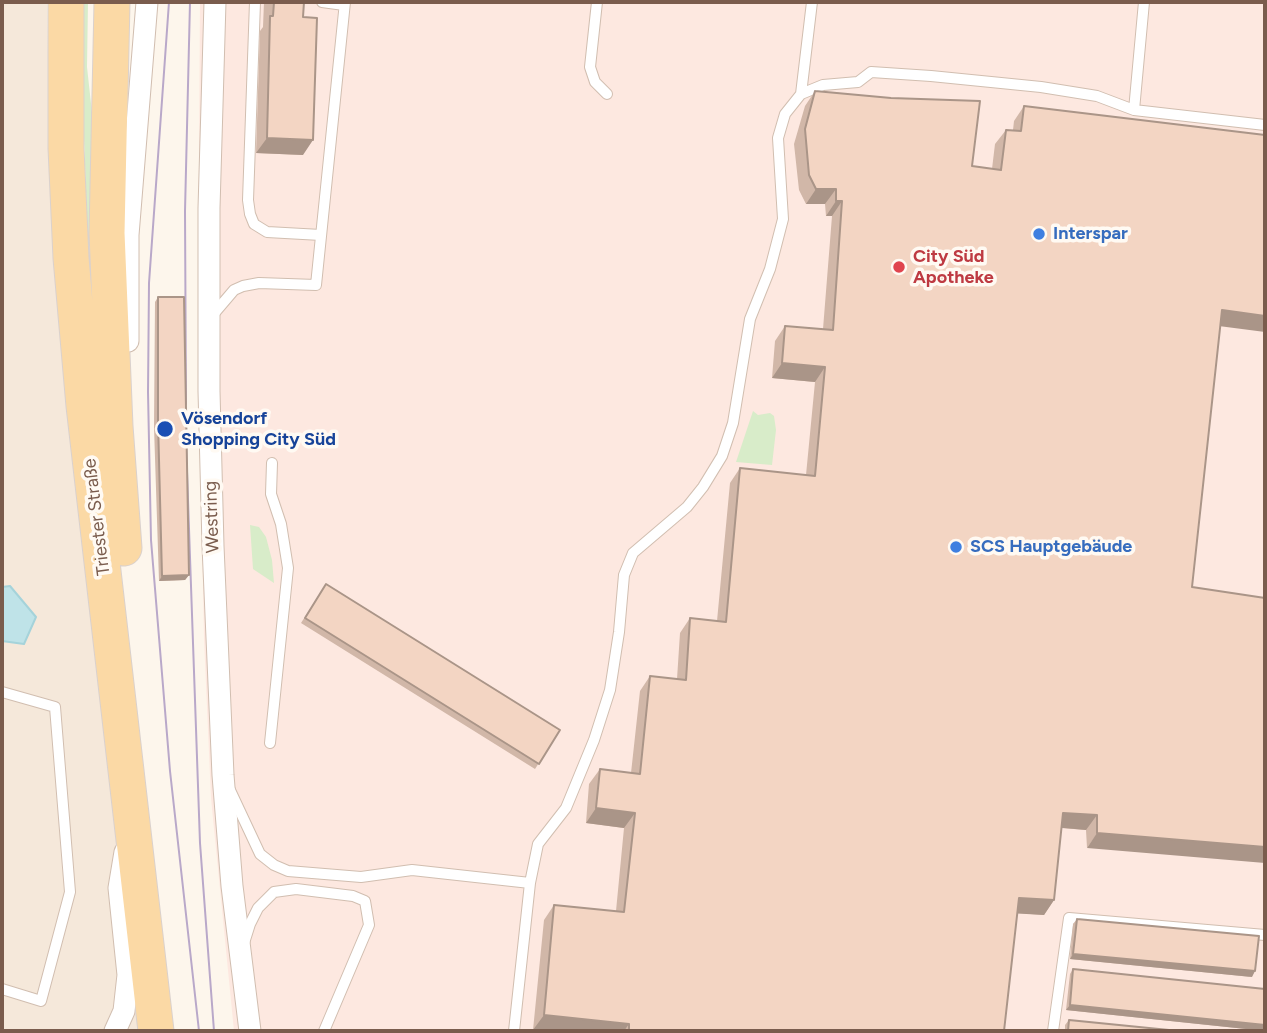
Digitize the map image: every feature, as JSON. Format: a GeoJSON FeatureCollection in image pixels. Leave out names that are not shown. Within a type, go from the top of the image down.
{"type":"FeatureCollection","features":[{"type":"Feature","properties":{"kind":"main road","name":"Triester Straße"},"geometry":{"type":"LineString","coordinates":[[66,2],[66,148],[84,406],[156,1031]]}},
{"type":"Feature","properties":{"kind":"main road","name":"Triester Straße"},"geometry":{"type":"LineString","coordinates":[[112,2],[107,233],[115,426],[124,553],[139,699],[178,1031]]}},
{"type":"Feature","properties":{"kind":"street"},"geometry":{"type":"LineString","coordinates":[[115,426],[128,361],[128,235],[147,2]]}},
{"type":"Feature","properties":{"kind":"street","name":"Westring"},"geometry":{"type":"LineString","coordinates":[[215,2],[209,208],[212,520],[223,775],[250,1031]]}},
{"type":"Feature","properties":{"kind":"street"},"geometry":{"type":"LineString","coordinates":[[115,1031],[124,1011],[128,975],[119,888],[131,815]]}},
{"type":"Feature","properties":{"kind":"lane"},"geometry":{"type":"LineString","coordinates":[[255,2],[248,200],[250,214],[254,224],[267,232],[321,235]]}},
{"type":"Feature","properties":{"kind":"lane"},"geometry":{"type":"LineString","coordinates":[[209,319],[234,290],[243,286],[259,283],[316,285],[345,3],[321,2]]}},
{"type":"Feature","properties":{"kind":"lane"},"geometry":{"type":"LineString","coordinates":[[597,2],[590,67],[595,82],[607,94]]}},
{"type":"Feature","properties":{"kind":"lane"},"geometry":{"type":"LineString","coordinates":[[801,94],[811,2]]}},
{"type":"Feature","properties":{"kind":"lane"},"geometry":{"type":"LineString","coordinates":[[1133,110],[1144,2]]}},
{"type":"Feature","properties":{"kind":"lane"},"geometry":{"type":"LineString","coordinates":[[514,1031],[530,883],[538,844],[566,808],[594,740],[610,690],[625,575],[633,553],[687,507],[722,456],[738,405],[751,319],[783,219],[778,138],[785,114],[801,94],[823,85],[858,82],[871,72],[931,76],[1041,87],[1097,96],[1133,110],[1265,125]]}},
{"type":"Feature","properties":{"kind":"lane"},"geometry":{"type":"LineString","coordinates":[[270,743],[288,568],[281,524],[271,494],[272,463]]}},
{"type":"Feature","properties":{"kind":"lane"},"geometry":{"type":"LineString","coordinates":[[2,692],[55,708],[69,892],[41,1001],[2,989]]}},
{"type":"Feature","properties":{"kind":"lane"},"geometry":{"type":"LineString","coordinates":[[223,775],[260,855],[288,871],[361,877],[412,870],[530,883]]}},
{"type":"Feature","properties":{"kind":"lane"},"geometry":{"type":"LineString","coordinates":[[240,956],[258,908],[274,892],[296,889],[353,896],[365,901],[369,925],[324,1031]]}},
{"type":"Feature","properties":{"kind":"lane"},"geometry":{"type":"LineString","coordinates":[[1053,1031],[1069,918],[1265,935]]}},
{"type":"Feature","properties":{"kind":"shaded area"},"geometry":{"type":"Polygon","coordinates":[[[2,2],[47,2],[50,159],[141,1031],[2,1031],[2,2]]]}},
{"type":"Feature","properties":{"kind":"shaded area"},"geometry":{"type":"Polygon","coordinates":[[[200,2],[1265,2],[1265,1031],[234,1031],[211,798],[204,638],[198,314],[200,2]]]}},
{"type":"Feature","properties":{"kind":"green space"},"geometry":{"type":"Polygon","coordinates":[[[79,2],[88,2],[87,67],[94,131],[92,244],[88,246],[79,2]]]}},
{"type":"Feature","properties":{"kind":"green space"},"geometry":{"type":"Polygon","coordinates":[[[753,411],[758,415],[770,413],[774,416],[776,430],[772,465],[736,462],[753,411]]]}},
{"type":"Feature","properties":{"kind":"green space"},"geometry":{"type":"Polygon","coordinates":[[[250,525],[259,527],[266,537],[274,583],[253,569],[250,525]]]}},
{"type":"Feature","properties":{"kind":"water"},"geometry":{"type":"Polygon","coordinates":[[[10,586],[36,617],[24,644],[2,641],[2,587],[10,586]]]}},
{"type":"Feature","properties":{"kind":"building"},"geometry":{"type":"Polygon","coordinates":[[[274,2],[304,2],[303,17],[317,18],[313,140],[267,138],[270,16],[273,16],[274,2]]]}},
{"type":"Feature","properties":{"kind":"building","name":"SCS Hauptgebäude"},"geometry":{"type":"Polygon","coordinates":[[[815,91],[891,98],[980,101],[972,166],[1001,170],[1006,130],[1021,131],[1024,106],[1265,135],[1265,316],[1222,310],[1192,587],[1265,598],[1265,847],[1097,833],[1097,815],[1063,813],[1054,900],[1019,898],[1004,1031],[629,1031],[629,1024],[544,1015],[554,905],[624,912],[635,813],[596,808],[600,769],[640,774],[650,676],[686,680],[690,618],[726,622],[740,468],[815,476],[825,367],[782,363],[785,326],[833,330],[842,201],[836,201],[836,189],[816,189],[809,175],[805,129],[815,91]]]}},
{"type":"Feature","properties":{"kind":"building"},"geometry":{"type":"Polygon","coordinates":[[[158,297],[184,297],[189,575],[162,576],[158,297]]]}},
{"type":"Feature","properties":{"kind":"building"},"geometry":{"type":"Polygon","coordinates":[[[326,584],[560,730],[539,764],[305,618],[326,584]]]}},
{"type":"Feature","properties":{"kind":"building"},"geometry":{"type":"Polygon","coordinates":[[[1077,919],[1259,936],[1255,971],[1073,954],[1077,919]]]}},
{"type":"Feature","properties":{"kind":"building"},"geometry":{"type":"Polygon","coordinates":[[[1073,969],[1265,989],[1265,1025],[1070,1005],[1073,969]]]}},
{"type":"Feature","properties":{"kind":"building"},"geometry":{"type":"Polygon","coordinates":[[[1069,1020],[1179,1031],[1068,1031],[1069,1020]]]}},
{"type":"Feature","properties":{"kind":"tram line"},"geometry":{"type":"LineString","coordinates":[[169,2],[149,283],[151,540],[170,771],[199,1031]]}},
{"type":"Feature","properties":{"kind":"tram line"},"geometry":{"type":"LineString","coordinates":[[186,404],[185,211],[190,2]]}},
{"type":"Feature","properties":{"kind":"tram line"},"geometry":{"type":"LineString","coordinates":[[186,443],[200,843],[214,1031]]}},
{"type":"Feature","properties":{"kind":"place","name":"Interspar"},"geometry":{"type":"Point","coordinates":[1039,234]}},
{"type":"Feature","properties":{"kind":"place","name":"City Süd Apotheke"},"geometry":{"type":"Point","coordinates":[899,267]}},
{"type":"Feature","properties":{"kind":"place","name":"Vösendorf Shopping City Süd"},"geometry":{"type":"Point","coordinates":[165,429]}},
{"type":"Feature","properties":{"kind":"place","name":"SCS Hauptgebäude"},"geometry":{"type":"Point","coordinates":[956,547]}}]}
